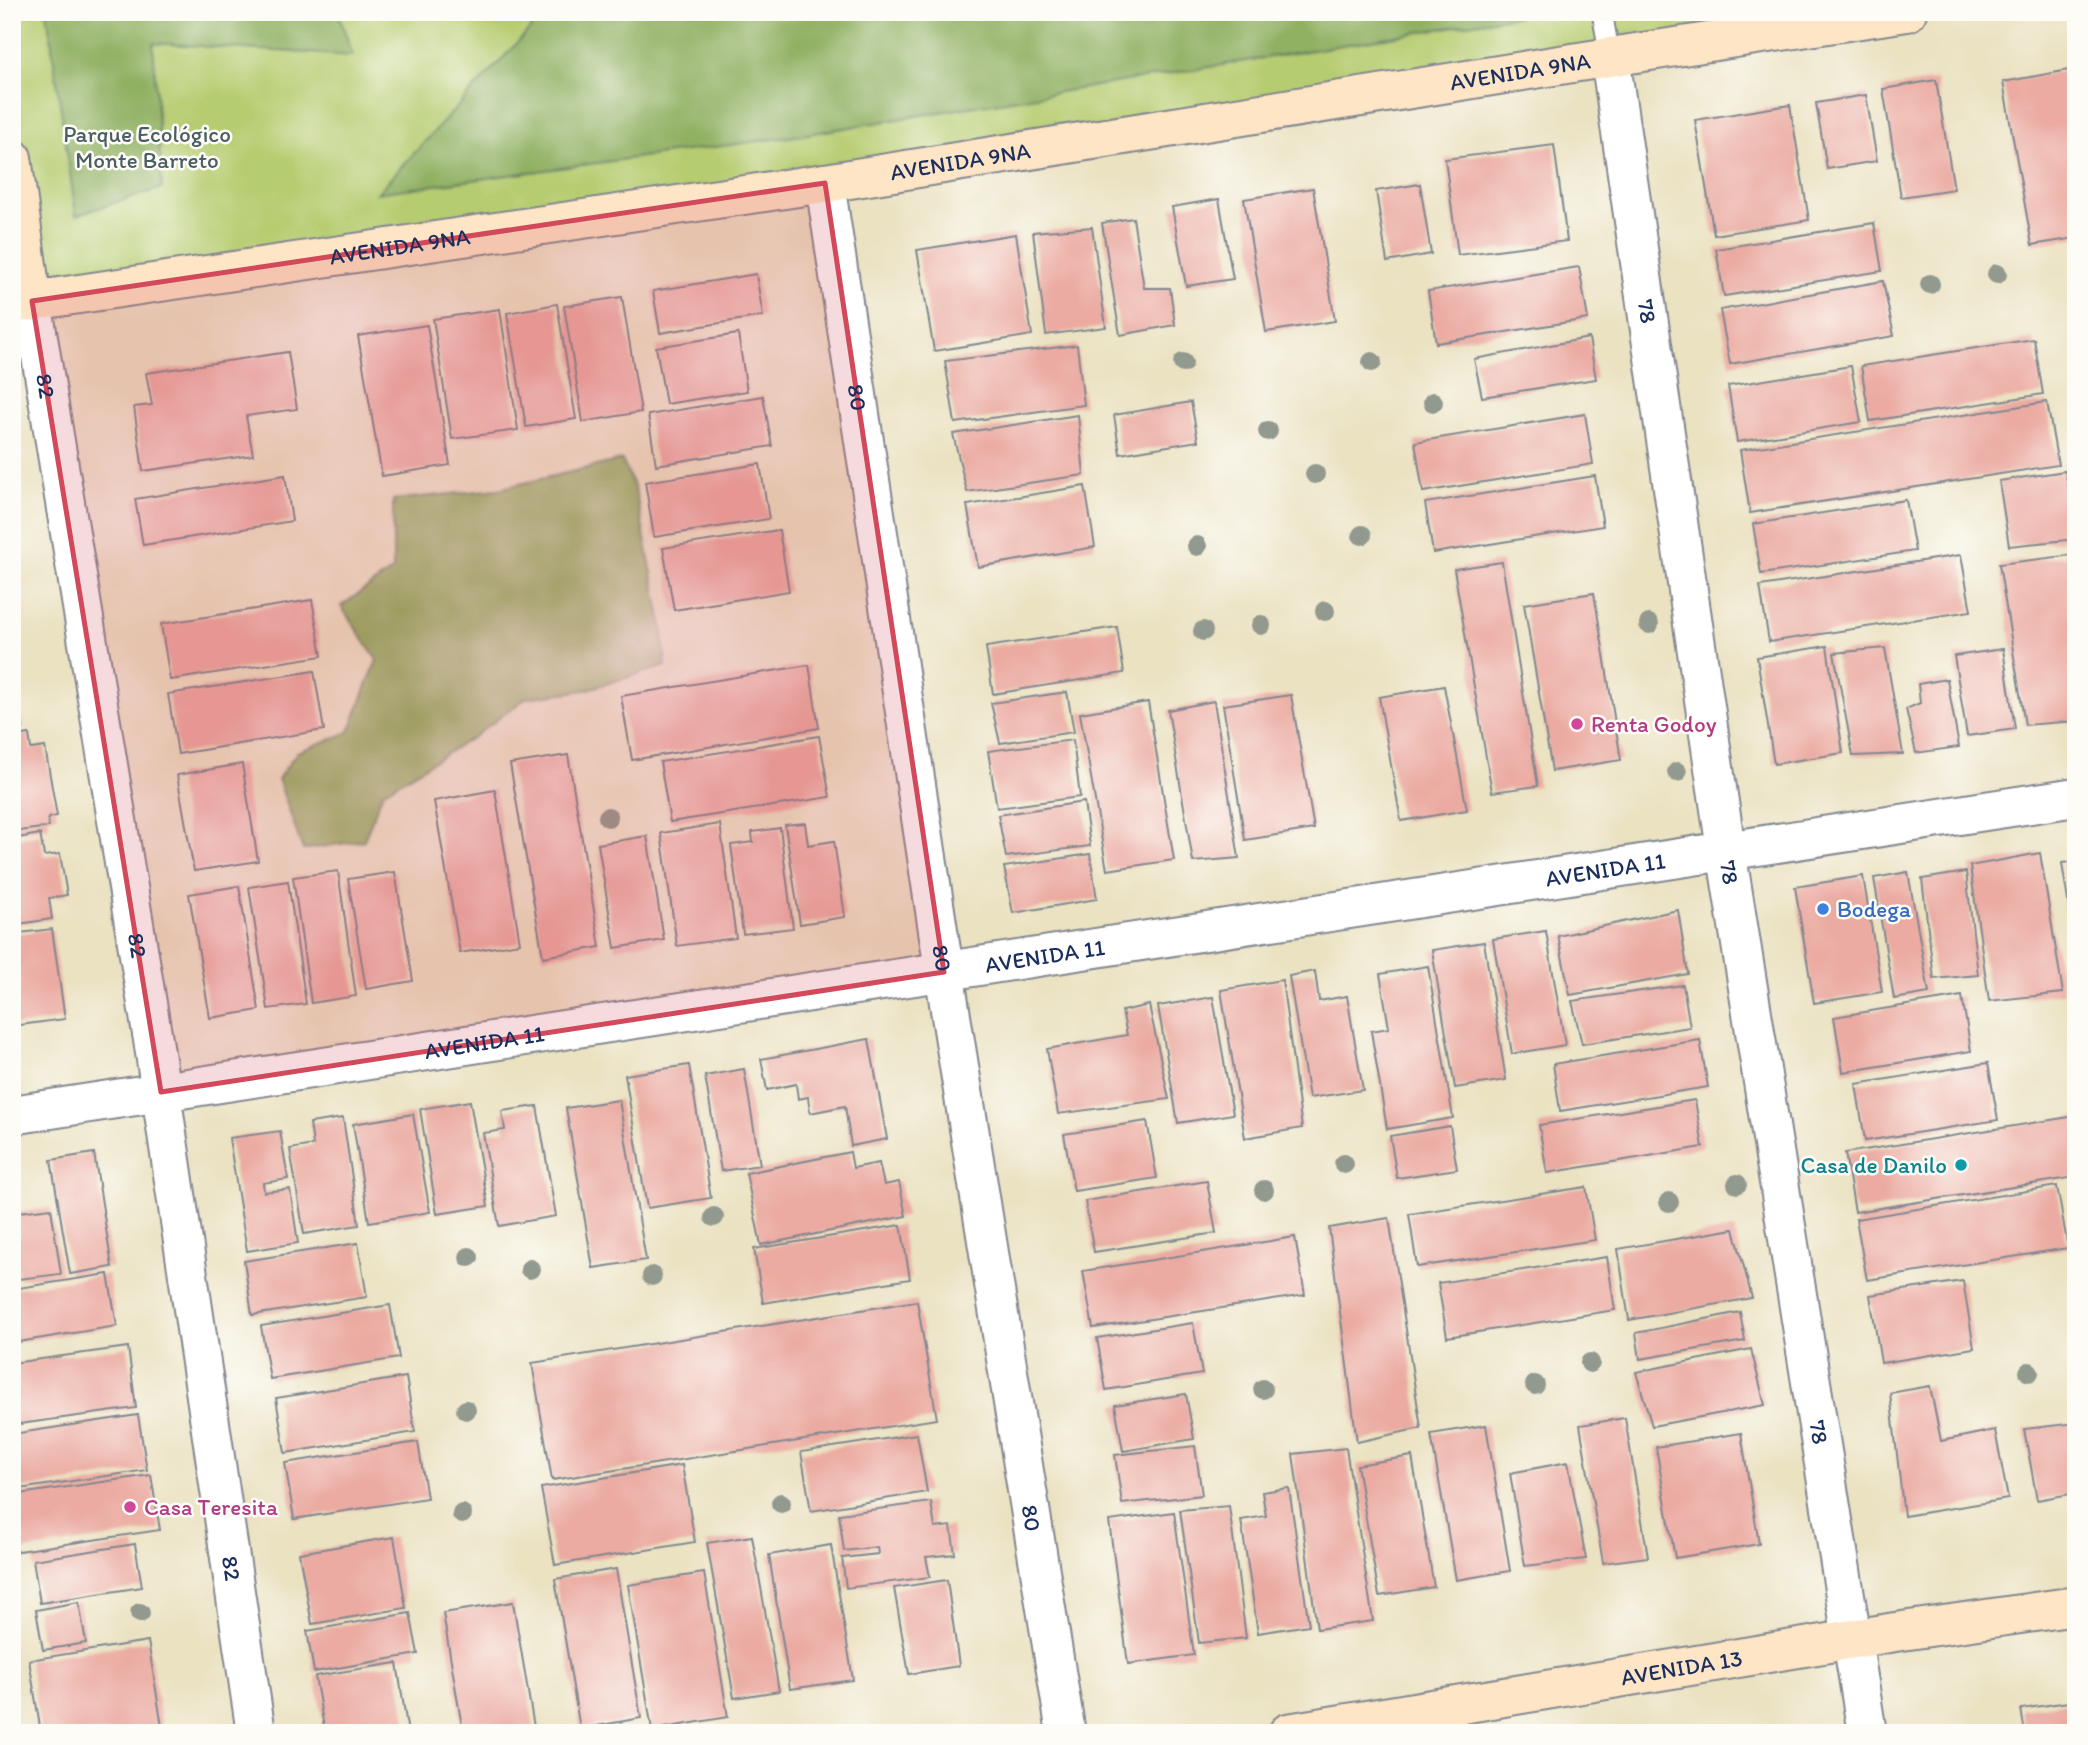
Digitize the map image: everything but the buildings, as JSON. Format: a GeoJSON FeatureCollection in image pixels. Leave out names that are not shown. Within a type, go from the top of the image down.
{"type":"FeatureCollection","features":[{"type":"Feature","properties":{"kind":"street","name":"AVENIDA 9NA"},"geometry":{"type":"LineString","coordinates":[[22,303],[825,183],[1907,12]]}},
{"type":"Feature","properties":{"kind":"street","name":"78"},"geometry":{"type":"LineString","coordinates":[[1610,57],[1726,850],[1867,1733]]}},
{"type":"Feature","properties":{"kind":"street","name":"82"},"geometry":{"type":"LineString","coordinates":[[12,158],[22,303],[161,1092],[256,1733]]}},
{"type":"Feature","properties":{"kind":"street","name":"80"},"geometry":{"type":"LineString","coordinates":[[825,183],[944,972],[1066,1733]]}},
{"type":"Feature","properties":{"kind":"street","name":"AVENIDA 11"},"geometry":{"type":"LineString","coordinates":[[12,1115],[2076,797]]}},
{"type":"Feature","properties":{"kind":"street","name":"AVENIDA 13"},"geometry":{"type":"LineString","coordinates":[[1288,1733],[1853,1638],[2076,1606]]}},
{"type":"Feature","properties":{"kind":"lane","name":"78"},"geometry":{"type":"LineString","coordinates":[[1602,12],[1610,57]]}},
{"type":"Feature","properties":{"kind":"highlighted area"},"geometry":{"type":"Polygon","coordinates":[[[825,183],[944,972],[161,1092],[32,301],[825,183]]]}},
{"type":"Feature","properties":{"kind":"green space","name":"Parque Ecológico Monte Barreto"},"geometry":{"type":"Polygon","coordinates":[[[12,12],[1905,12],[32,301],[12,158],[12,12]]]}},
{"type":"Feature","properties":{"kind":"green space"},"geometry":{"type":"Polygon","coordinates":[[[47,12],[338,12],[353,56],[153,43],[162,188],[76,215],[47,12]]]}},
{"type":"Feature","properties":{"kind":"green space"},"geometry":{"type":"Polygon","coordinates":[[[546,12],[1540,12],[796,136],[377,193],[546,12]]]}},
{"type":"Feature","properties":{"kind":"green space"},"geometry":{"type":"Polygon","coordinates":[[[622,460],[635,489],[662,623],[666,666],[585,690],[526,698],[472,738],[383,792],[364,840],[303,850],[278,779],[297,752],[349,732],[377,660],[341,606],[393,570],[393,500],[498,489],[622,460]]]}},
{"type":"Feature","properties":{"kind":"place","name":"Renta Godoy"},"geometry":{"type":"Point","coordinates":[1577,724]}},
{"type":"Feature","properties":{"kind":"place","name":"Bodega"},"geometry":{"type":"Point","coordinates":[1823,909]}},
{"type":"Feature","properties":{"kind":"place","name":"Casa de Danilo"},"geometry":{"type":"Point","coordinates":[1961,1165]}},
{"type":"Feature","properties":{"kind":"place","name":"Casa Teresita"},"geometry":{"type":"Point","coordinates":[130,1507]}}]}
